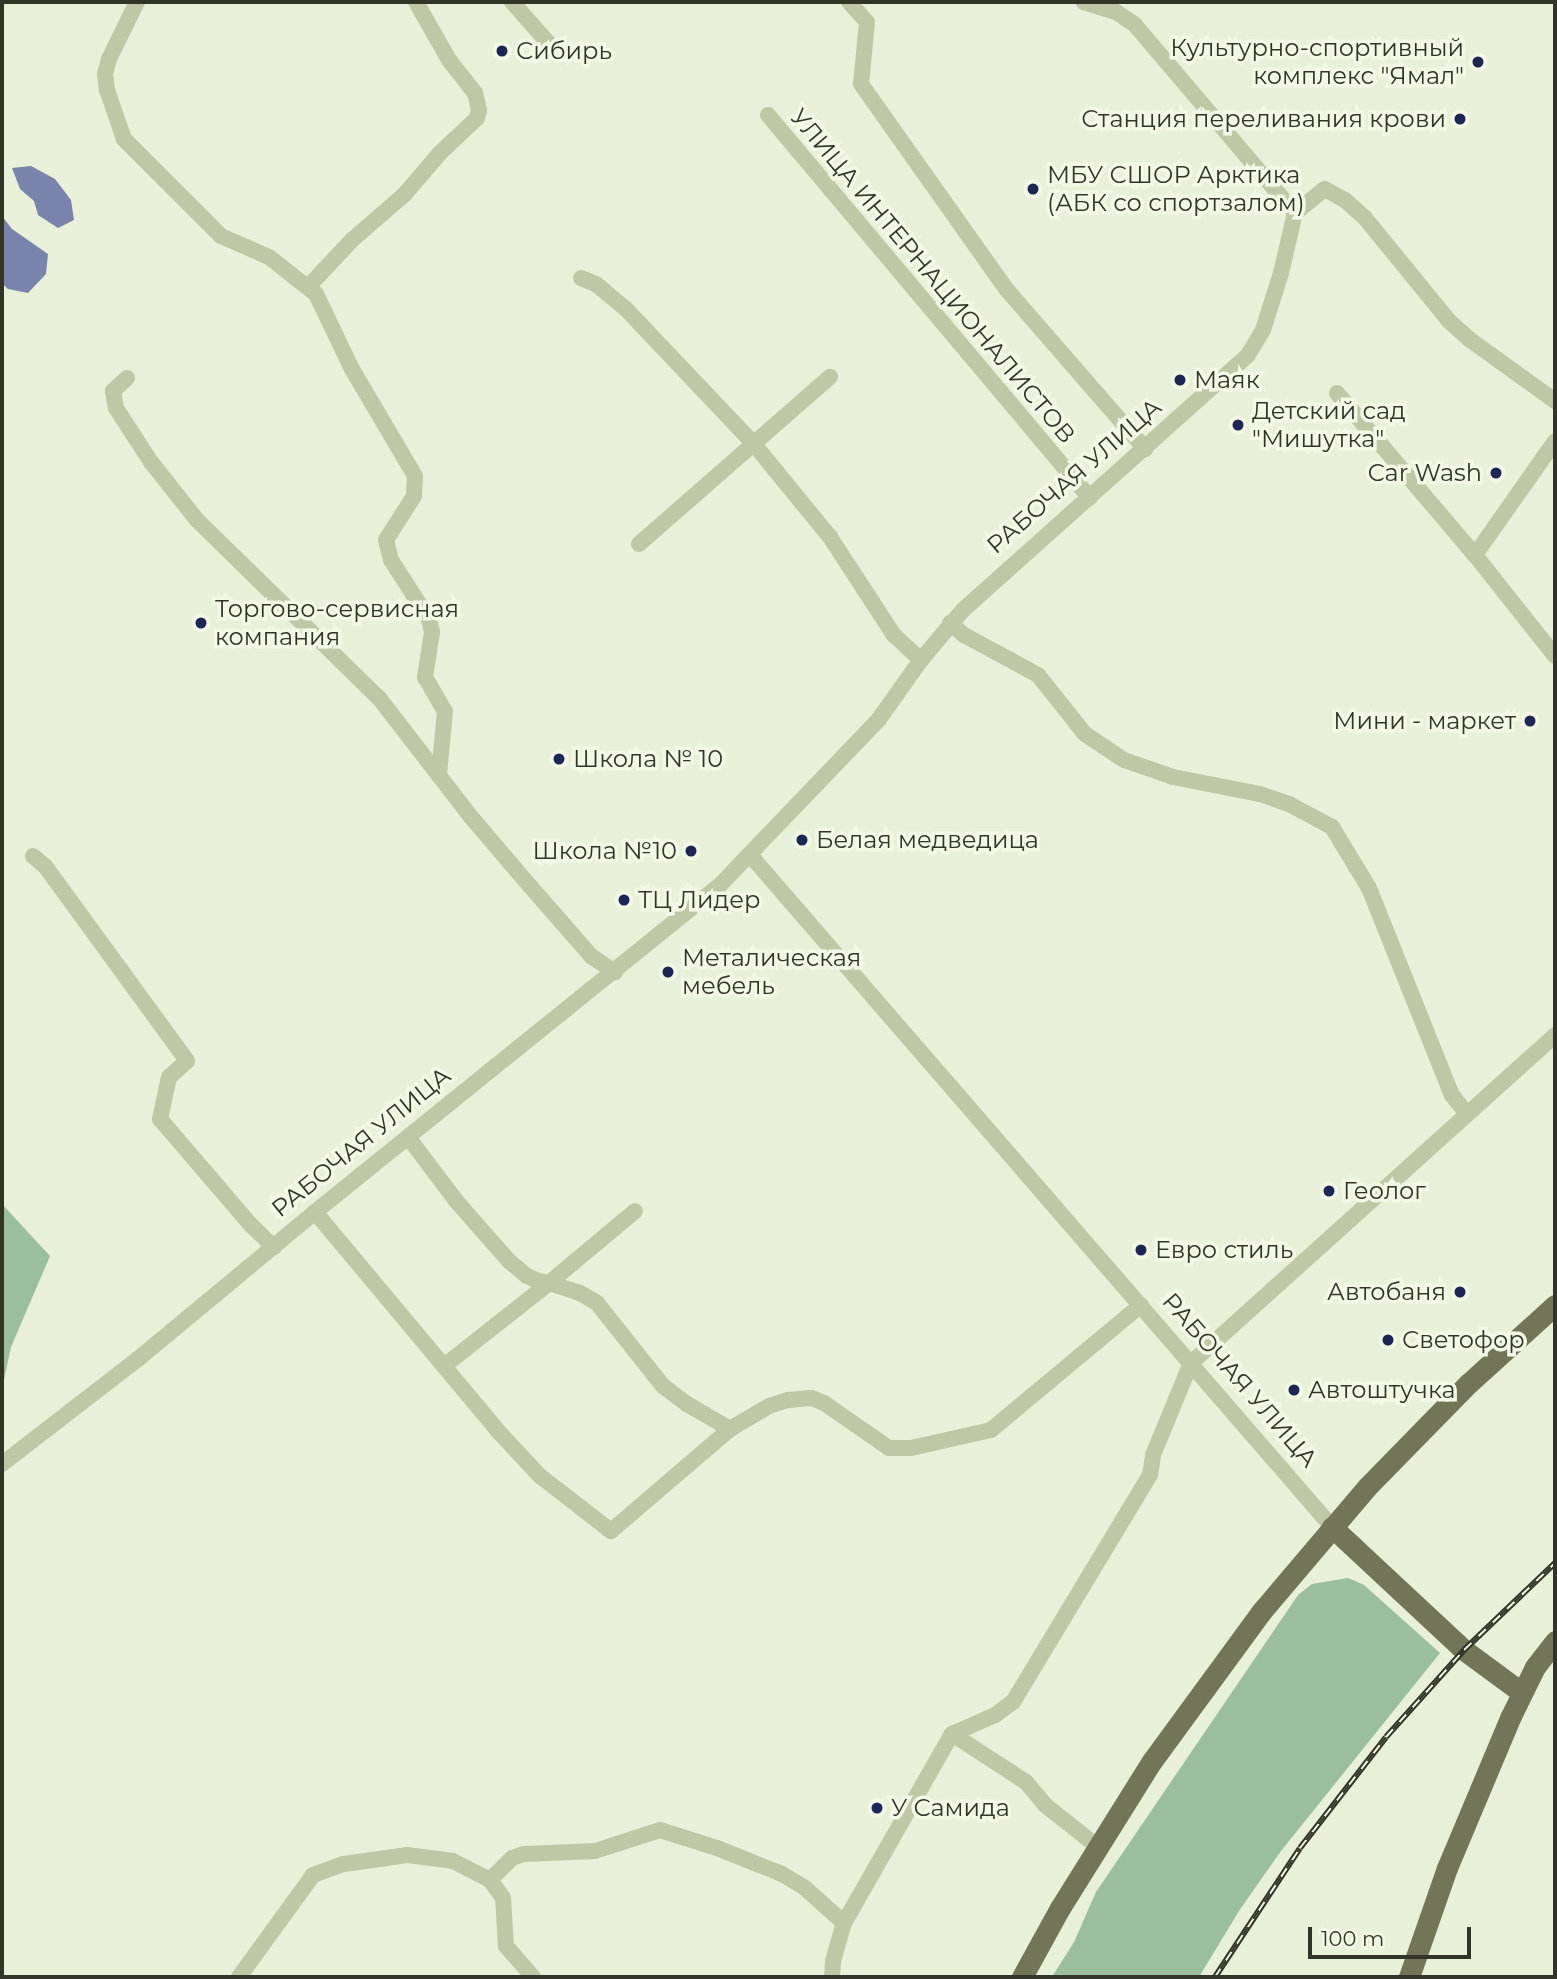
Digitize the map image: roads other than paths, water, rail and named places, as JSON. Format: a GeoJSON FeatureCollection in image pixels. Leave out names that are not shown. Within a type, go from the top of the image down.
{"type":"FeatureCollection","features":[{"type":"Feature","properties":{"kind":"main road"},"geometry":{"type":"LineString","coordinates":[[1022,1977],[1097,1846],[1198,1695],[1261,1612],[1332,1527],[1427,1425],[1555,1306]]}},
{"type":"Feature","properties":{"kind":"main road","name":"РАБОЧАЯ УЛИЦА"},"geometry":{"type":"LineString","coordinates":[[1332,1527],[1464,1650],[1521,1692]]}},
{"type":"Feature","properties":{"kind":"main road"},"geometry":{"type":"LineString","coordinates":[[1409,1977],[1447,1868],[1521,1692],[1543,1655],[1555,1641]]}},
{"type":"Feature","properties":{"kind":"street"},"geometry":{"type":"LineString","coordinates":[[137,2],[105,74],[107,90],[124,139],[221,236],[269,257],[308,287],[322,304],[352,369],[415,476],[414,496],[386,540],[391,561],[429,619],[432,632],[425,677],[445,710],[439,774]]}},
{"type":"Feature","properties":{"kind":"street"},"geometry":{"type":"LineString","coordinates":[[308,287],[352,240],[404,195],[440,153],[477,118],[479,110],[475,93],[449,60],[416,2]]}},
{"type":"Feature","properties":{"kind":"street"},"geometry":{"type":"LineString","coordinates":[[512,2],[551,46]]}},
{"type":"Feature","properties":{"kind":"street"},"geometry":{"type":"LineString","coordinates":[[849,2],[867,22],[861,84],[1007,290],[1145,449]]}},
{"type":"Feature","properties":{"kind":"street"},"geometry":{"type":"LineString","coordinates":[[1083,2],[1116,12],[1134,24],[1295,213],[1325,189],[1345,200],[1365,218],[1449,321],[1469,339],[1555,401]]}},
{"type":"Feature","properties":{"kind":"street","name":"УЛИЦА ИНТЕРНАЦИОНАЛИСТОВ"},"geometry":{"type":"LineString","coordinates":[[768,115],[1090,498]]}},
{"type":"Feature","properties":{"kind":"street","name":"РАБОЧАЯ УЛИЦА"},"geometry":{"type":"LineString","coordinates":[[2,1464],[138,1359],[315,1212],[615,972],[697,905],[751,856],[879,719],[950,623],[1230,373],[1257,343],[1282,273],[1295,213]]}},
{"type":"Feature","properties":{"kind":"street"},"geometry":{"type":"LineString","coordinates":[[581,278],[596,284],[625,308],[754,443],[830,537],[894,635],[921,660]]}},
{"type":"Feature","properties":{"kind":"street"},"geometry":{"type":"LineString","coordinates":[[639,544],[830,377]]}},
{"type":"Feature","properties":{"kind":"street"},"geometry":{"type":"LineString","coordinates":[[128,378],[113,391],[113,399],[150,462],[216,540],[284,602],[390,710],[471,817],[591,956],[615,972]]}},
{"type":"Feature","properties":{"kind":"street"},"geometry":{"type":"LineString","coordinates":[[1337,393],[1475,555],[1555,656]]}},
{"type":"Feature","properties":{"kind":"street"},"geometry":{"type":"LineString","coordinates":[[1475,555],[1555,441]]}},
{"type":"Feature","properties":{"kind":"street"},"geometry":{"type":"LineString","coordinates":[[950,623],[964,635],[1038,675],[1085,734],[1124,760],[1173,777],[1260,794],[1289,804],[1332,827],[1369,888],[1452,1095],[1467,1114]]}},
{"type":"Feature","properties":{"kind":"street"},"geometry":{"type":"LineString","coordinates":[[33,856],[45,866],[187,1061],[169,1077],[160,1119],[251,1225],[274,1247]]}},
{"type":"Feature","properties":{"kind":"street","name":"РАБОЧАЯ УЛИЦА"},"geometry":{"type":"LineString","coordinates":[[751,856],[1332,1527]]}},
{"type":"Feature","properties":{"kind":"street"},"geometry":{"type":"LineString","coordinates":[[832,1977],[833,1961],[844,1923],[952,1734],[995,1715],[1013,1702],[1150,1475],[1153,1455],[1191,1363],[1555,1035]]}},
{"type":"Feature","properties":{"kind":"street"},"geometry":{"type":"LineString","coordinates":[[408,1137],[457,1202],[509,1261],[527,1276],[580,1293],[597,1303],[663,1385],[687,1404],[730,1429]]}},
{"type":"Feature","properties":{"kind":"street"},"geometry":{"type":"LineString","coordinates":[[444,1366],[635,1211]]}},
{"type":"Feature","properties":{"kind":"street"},"geometry":{"type":"LineString","coordinates":[[315,1212],[540,1476],[611,1531],[730,1429],[769,1406],[799,1397],[824,1403],[842,1413],[889,1448],[911,1448],[991,1430],[1141,1305]]}},
{"type":"Feature","properties":{"kind":"street"},"geometry":{"type":"LineString","coordinates":[[952,1734],[1026,1782],[1045,1805],[1097,1846]]}},
{"type":"Feature","properties":{"kind":"street"},"geometry":{"type":"LineString","coordinates":[[490,1880],[512,1858],[524,1854],[595,1851],[660,1830],[717,1848],[782,1874],[806,1888],[844,1923]]}},
{"type":"Feature","properties":{"kind":"street"},"geometry":{"type":"LineString","coordinates":[[239,1977],[303,1886],[325,1869],[392,1857],[420,1856],[453,1861],[490,1880],[503,1898],[506,1946],[533,1977]]}},
{"type":"Feature","properties":{"kind":"water"},"geometry":{"type":"Polygon","coordinates":[[[31,166],[55,179],[71,200],[74,220],[58,228],[38,215],[34,201],[20,189],[12,168],[31,166]]]}},
{"type":"Feature","properties":{"kind":"water"},"geometry":{"type":"Polygon","coordinates":[[[2,216],[12,229],[48,254],[46,274],[28,293],[8,289],[2,283],[2,216]]]}},
{"type":"Feature","properties":{"kind":"railway"},"geometry":{"type":"LineString","coordinates":[[1215,1977],[1300,1848],[1386,1737],[1464,1650],[1555,1563]]}},
{"type":"Feature","properties":{"kind":"place","name":"Сибирь"},"geometry":{"type":"Point","coordinates":[502,51]}},
{"type":"Feature","properties":{"kind":"place","name":"Культурно-спортивный комплекс \"Ямал\""},"geometry":{"type":"Point","coordinates":[1478,62]}},
{"type":"Feature","properties":{"kind":"place","name":"Станция переливания крови"},"geometry":{"type":"Point","coordinates":[1460,119]}},
{"type":"Feature","properties":{"kind":"place","name":"МБУ СШОР Арктика (АБК со спортзалом)"},"geometry":{"type":"Point","coordinates":[1033,189]}},
{"type":"Feature","properties":{"kind":"place","name":"Маяк"},"geometry":{"type":"Point","coordinates":[1180,380]}},
{"type":"Feature","properties":{"kind":"place","name":"Детский сад \"Мишутка\""},"geometry":{"type":"Point","coordinates":[1238,425]}},
{"type":"Feature","properties":{"kind":"place","name":"Car Wash"},"geometry":{"type":"Point","coordinates":[1496,473]}},
{"type":"Feature","properties":{"kind":"place","name":"Торгово-сервисная компания"},"geometry":{"type":"Point","coordinates":[201,623]}},
{"type":"Feature","properties":{"kind":"place","name":"Мини - маркет"},"geometry":{"type":"Point","coordinates":[1530,721]}},
{"type":"Feature","properties":{"kind":"place","name":"Школа № 10"},"geometry":{"type":"Point","coordinates":[559,759]}},
{"type":"Feature","properties":{"kind":"place","name":"Белая медведица"},"geometry":{"type":"Point","coordinates":[802,840]}},
{"type":"Feature","properties":{"kind":"place","name":"Школа №10"},"geometry":{"type":"Point","coordinates":[691,851]}},
{"type":"Feature","properties":{"kind":"place","name":"ТЦ Лидер"},"geometry":{"type":"Point","coordinates":[624,900]}},
{"type":"Feature","properties":{"kind":"place","name":"Металическая мебель"},"geometry":{"type":"Point","coordinates":[668,972]}},
{"type":"Feature","properties":{"kind":"place","name":"Геолог"},"geometry":{"type":"Point","coordinates":[1329,1191]}},
{"type":"Feature","properties":{"kind":"place","name":"Евро стиль"},"geometry":{"type":"Point","coordinates":[1141,1250]}},
{"type":"Feature","properties":{"kind":"place","name":"Автобаня"},"geometry":{"type":"Point","coordinates":[1460,1292]}},
{"type":"Feature","properties":{"kind":"place","name":"Светофор"},"geometry":{"type":"Point","coordinates":[1388,1340]}},
{"type":"Feature","properties":{"kind":"place","name":"Автоштучка"},"geometry":{"type":"Point","coordinates":[1294,1390]}},
{"type":"Feature","properties":{"kind":"place","name":"У Самида"},"geometry":{"type":"Point","coordinates":[877,1808]}}]}
